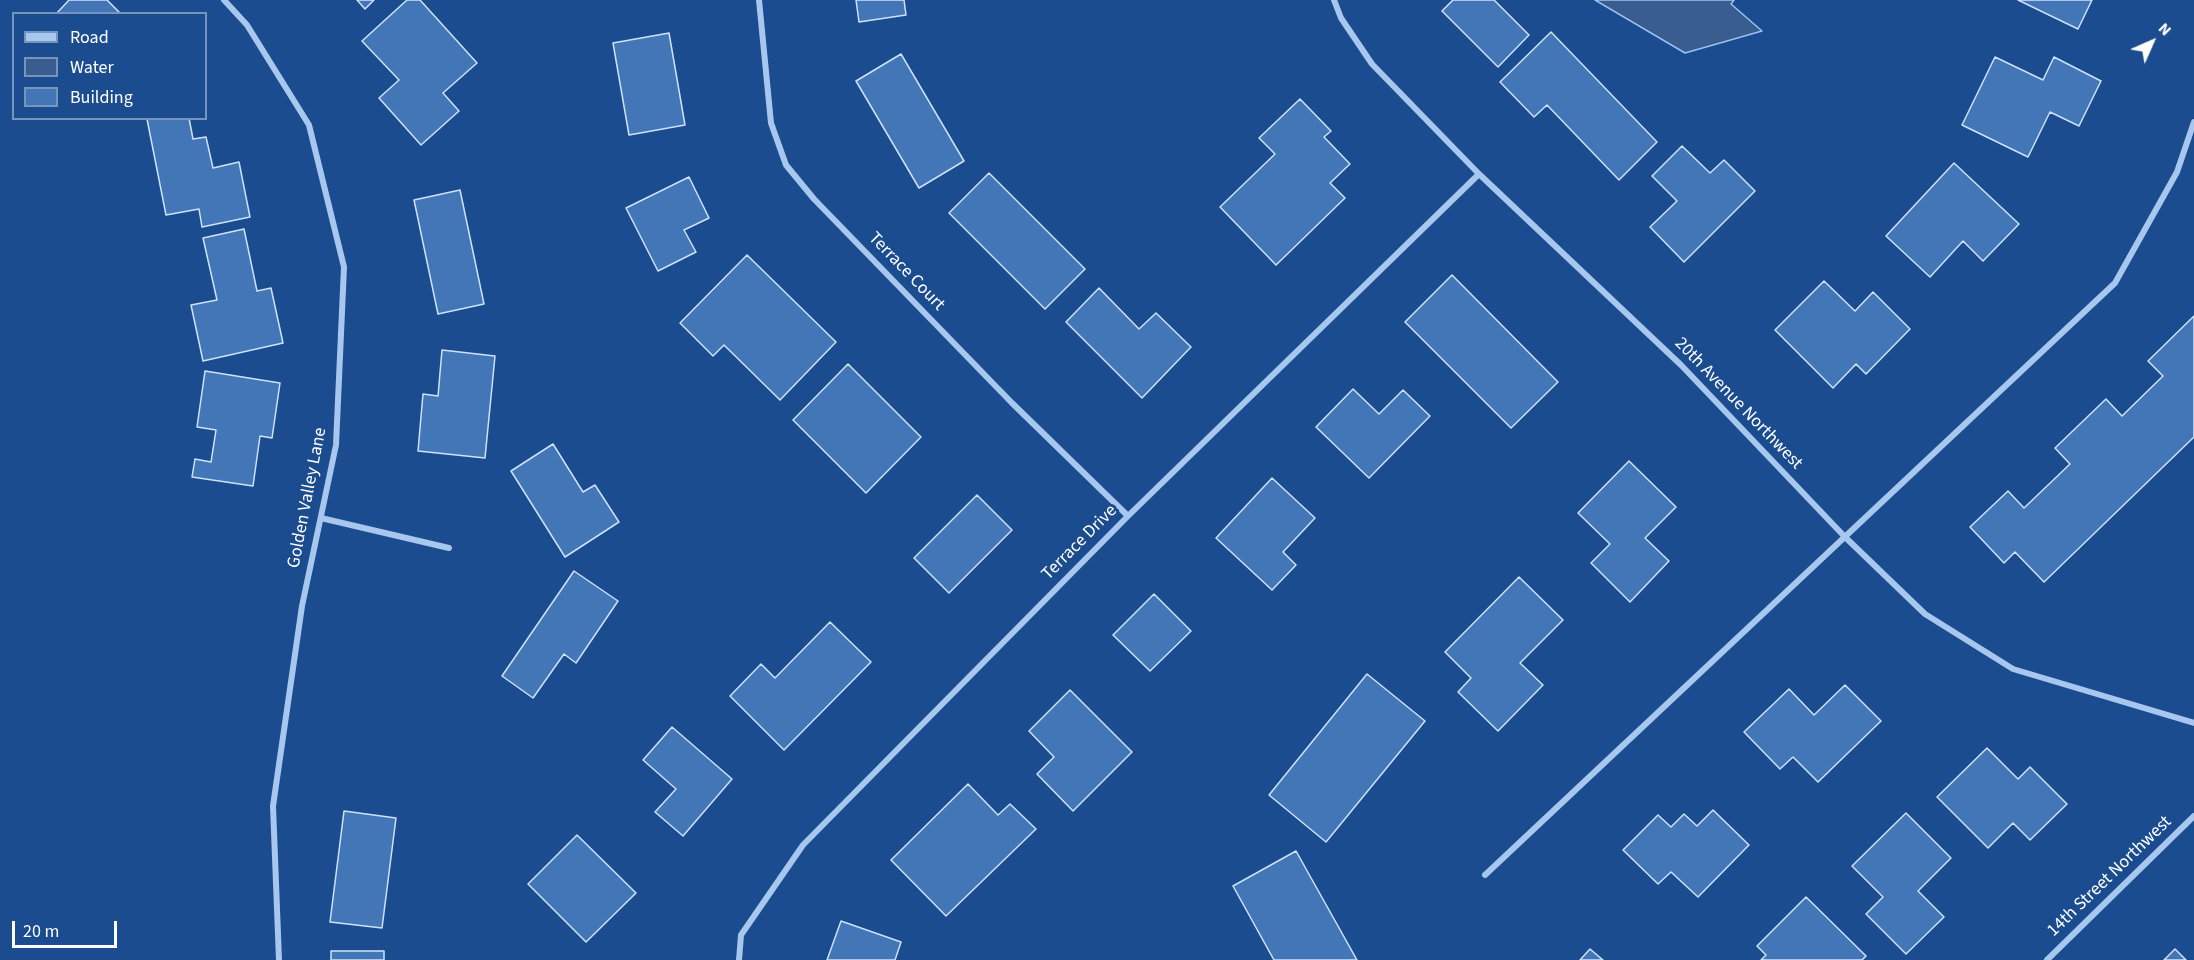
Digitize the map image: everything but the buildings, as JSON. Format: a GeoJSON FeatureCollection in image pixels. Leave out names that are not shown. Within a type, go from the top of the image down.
{"type":"FeatureCollection","features":[{"type":"Feature","properties":{"kind":"street","name":"Golden Valley Lane"},"geometry":{"type":"LineString","coordinates":[[224,0],[247,25],[309,125],[344,267],[336,444],[302,606],[273,806],[279,960]]}},
{"type":"Feature","properties":{"kind":"street","name":"Terrace Court"},"geometry":{"type":"LineString","coordinates":[[759,0],[771,123],[786,165],[823,207],[1012,403],[1128,516]]}},
{"type":"Feature","properties":{"kind":"street","name":"20th Avenue Northwest"},"geometry":{"type":"LineString","coordinates":[[1334,0],[1341,18],[1372,64],[1479,174],[1681,365],[1845,537],[1925,614],[2013,669],[2194,723]]}},
{"type":"Feature","properties":{"kind":"street"},"geometry":{"type":"LineString","coordinates":[[1485,874],[2115,283],[2178,172],[2194,122]]}},
{"type":"Feature","properties":{"kind":"street","name":"Terrace Drive"},"geometry":{"type":"LineString","coordinates":[[739,960],[741,935],[803,845],[1128,516],[1479,174]]}},
{"type":"Feature","properties":{"kind":"street"},"geometry":{"type":"LineString","coordinates":[[321,518],[449,548]]}},
{"type":"Feature","properties":{"kind":"street","name":"14th Street Northwest"},"geometry":{"type":"LineString","coordinates":[[2047,960],[2194,816]]}},
{"type":"Feature","properties":{"kind":"water"},"geometry":{"type":"Polygon","coordinates":[[[1595,0],[1734,0],[1731,4],[1762,31],[1685,53],[1595,0]]]}}]}
